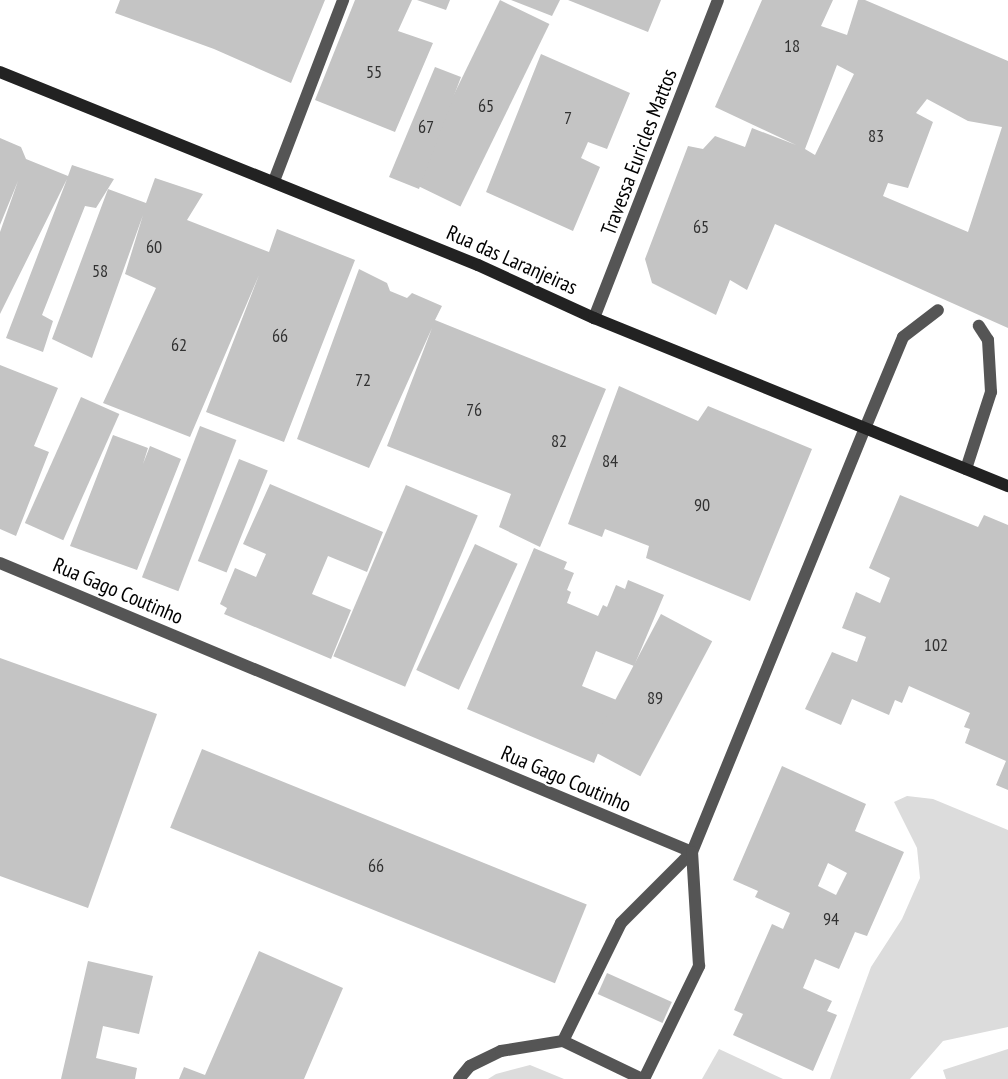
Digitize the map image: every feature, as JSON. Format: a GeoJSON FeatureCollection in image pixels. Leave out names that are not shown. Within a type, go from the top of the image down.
{"type":"FeatureCollection","features":[{"type":"Feature","properties":{"kind":"main road","name":"Rua das Laranjeiras"},"geometry":{"type":"LineString","coordinates":[[0,72],[274,181],[594,318],[866,426],[1008,486]]}},
{"type":"Feature","properties":{"kind":"street"},"geometry":{"type":"LineString","coordinates":[[274,181],[343,0]]}},
{"type":"Feature","properties":{"kind":"street","name":"Travessa Euricles Mattos"},"geometry":{"type":"LineString","coordinates":[[594,318],[718,0]]}},
{"type":"Feature","properties":{"kind":"street"},"geometry":{"type":"LineString","coordinates":[[563,1041],[621,923],[692,852],[903,337],[938,310]]}},
{"type":"Feature","properties":{"kind":"street"},"geometry":{"type":"LineString","coordinates":[[966,469],[992,392],[988,340],[979,326]]}},
{"type":"Feature","properties":{"kind":"street","name":"Rua Gago Coutinho"},"geometry":{"type":"LineString","coordinates":[[0,563],[692,852]]}},
{"type":"Feature","properties":{"kind":"street"},"geometry":{"type":"LineString","coordinates":[[459,1079],[470,1066],[501,1050],[563,1041],[643,1079],[699,966],[692,852]]}},
{"type":"Feature","properties":{"kind":"shaded area"},"geometry":{"type":"Polygon","coordinates":[[[907,796],[933,799],[1008,830],[1008,1027],[943,1041],[910,1079],[830,1079],[871,967],[902,919],[920,878],[917,848],[894,802],[907,796]]]}},
{"type":"Feature","properties":{"kind":"shaded area"},"geometry":{"type":"Polygon","coordinates":[[[719,1049],[783,1079],[702,1079],[719,1049]]]}},
{"type":"Feature","properties":{"kind":"shaded area"},"geometry":{"type":"Polygon","coordinates":[[[1008,1049],[1008,1079],[946,1079],[943,1070],[1008,1049]]]}},
{"type":"Feature","properties":{"kind":"shaded area"},"geometry":{"type":"Polygon","coordinates":[[[530,1065],[564,1079],[488,1079],[496,1074],[530,1065]]]}},
{"type":"Feature","properties":{"kind":"building"},"geometry":{"type":"Polygon","coordinates":[[[120,0],[325,0],[291,83],[214,49],[115,13],[120,0]]]}},
{"type":"Feature","properties":{"kind":"building"},"geometry":{"type":"Polygon","coordinates":[[[355,0],[412,0],[398,31],[433,43],[395,132],[315,100],[355,0]]]}},
{"type":"Feature","properties":{"kind":"building"},"geometry":{"type":"Polygon","coordinates":[[[417,0],[450,0],[446,10],[417,0]]]}},
{"type":"Feature","properties":{"kind":"building"},"geometry":{"type":"Polygon","coordinates":[[[500,0],[549,24],[460,207],[411,182],[500,0]]]}},
{"type":"Feature","properties":{"kind":"building"},"geometry":{"type":"Polygon","coordinates":[[[511,0],[560,0],[552,16],[511,0]]]}},
{"type":"Feature","properties":{"kind":"building"},"geometry":{"type":"Polygon","coordinates":[[[568,0],[661,0],[648,32],[568,0]]]}},
{"type":"Feature","properties":{"kind":"building"},"geometry":{"type":"Polygon","coordinates":[[[762,0],[833,0],[821,26],[847,35],[858,0],[865,0],[1008,61],[1008,328],[775,224],[747,290],[730,280],[716,315],[652,283],[645,259],[688,146],[703,149],[715,136],[745,147],[752,128],[796,145],[715,107],[762,0]],[[837,65],[805,149],[815,155],[854,74],[837,65]],[[927,99],[916,113],[933,122],[908,188],[888,183],[883,196],[968,232],[1002,127],[968,121],[927,99]]]}},
{"type":"Feature","properties":{"kind":"building"},"geometry":{"type":"Polygon","coordinates":[[[541,54],[630,93],[607,149],[588,142],[581,158],[600,167],[573,231],[486,192],[541,54]]]}},
{"type":"Feature","properties":{"kind":"building"},"geometry":{"type":"Polygon","coordinates":[[[435,67],[461,77],[419,189],[389,177],[435,67]]]}},
{"type":"Feature","properties":{"kind":"building"},"geometry":{"type":"Polygon","coordinates":[[[0,138],[21,147],[26,159],[68,176],[72,165],[114,179],[96,208],[85,206],[42,315],[53,321],[43,352],[6,338],[67,179],[0,314],[0,232],[18,181],[0,225],[0,138]]]}},
{"type":"Feature","properties":{"kind":"building"},"geometry":{"type":"Polygon","coordinates":[[[155,178],[203,194],[187,220],[269,252],[277,229],[355,260],[284,442],[206,412],[259,275],[190,437],[103,403],[156,288],[125,274],[143,215],[92,358],[52,339],[108,189],[146,203],[155,178]]]}},
{"type":"Feature","properties":{"kind":"building"},"geometry":{"type":"Polygon","coordinates":[[[359,269],[387,283],[390,291],[407,298],[412,293],[442,306],[435,320],[606,389],[540,547],[499,527],[511,494],[387,446],[432,328],[369,468],[297,439],[359,269]]]}},
{"type":"Feature","properties":{"kind":"building"},"geometry":{"type":"Polygon","coordinates":[[[0,365],[58,388],[34,446],[49,452],[16,536],[0,529],[0,365]]]}},
{"type":"Feature","properties":{"kind":"building"},"geometry":{"type":"Polygon","coordinates":[[[619,386],[698,421],[708,406],[812,449],[750,601],[646,558],[649,546],[605,529],[602,537],[568,524],[619,386]]]}},
{"type":"Feature","properties":{"kind":"building"},"geometry":{"type":"Polygon","coordinates":[[[81,397],[119,414],[63,540],[25,523],[81,397]]]}},
{"type":"Feature","properties":{"kind":"building"},"geometry":{"type":"Polygon","coordinates":[[[200,426],[236,440],[178,591],[142,577],[200,426]]]}},
{"type":"Feature","properties":{"kind":"building"},"geometry":{"type":"Polygon","coordinates":[[[113,435],[148,448],[143,464],[150,446],[181,459],[137,570],[70,546],[113,435]]]}},
{"type":"Feature","properties":{"kind":"building"},"geometry":{"type":"Polygon","coordinates":[[[239,459],[268,471],[227,573],[198,561],[239,459]]]}},
{"type":"Feature","properties":{"kind":"building"},"geometry":{"type":"Polygon","coordinates":[[[270,484],[383,532],[367,572],[328,556],[312,594],[351,610],[331,659],[224,614],[227,608],[220,604],[235,568],[256,577],[266,554],[243,544],[270,484]]]}},
{"type":"Feature","properties":{"kind":"building"},"geometry":{"type":"Polygon","coordinates":[[[406,485],[478,515],[405,687],[333,656],[406,485]]]}},
{"type":"Feature","properties":{"kind":"building"},"geometry":{"type":"Polygon","coordinates":[[[900,495],[978,527],[984,515],[1008,525],[1008,790],[996,785],[1006,761],[965,743],[970,729],[964,727],[970,713],[909,686],[902,703],[895,700],[889,715],[852,699],[841,725],[805,709],[832,652],[857,662],[866,637],[842,628],[856,592],[880,603],[890,578],[869,568],[900,495]]]}},
{"type":"Feature","properties":{"kind":"building"},"geometry":{"type":"Polygon","coordinates":[[[475,544],[518,564],[459,690],[416,670],[475,544]]]}},
{"type":"Feature","properties":{"kind":"building"},"geometry":{"type":"Polygon","coordinates":[[[534,548],[567,562],[564,569],[574,573],[567,590],[571,592],[567,603],[598,616],[603,605],[607,607],[616,585],[625,589],[628,580],[664,595],[634,666],[596,651],[582,686],[619,701],[594,763],[467,709],[534,548]]]}},
{"type":"Feature","properties":{"kind":"building"},"geometry":{"type":"Polygon","coordinates":[[[661,614],[712,641],[640,776],[589,749],[661,614]]]}},
{"type":"Feature","properties":{"kind":"building"},"geometry":{"type":"Polygon","coordinates":[[[0,658],[157,714],[88,908],[0,876],[0,658]]]}},
{"type":"Feature","properties":{"kind":"building"},"geometry":{"type":"Polygon","coordinates":[[[202,749],[587,904],[555,983],[170,828],[202,749]]]}},
{"type":"Feature","properties":{"kind":"building"},"geometry":{"type":"Polygon","coordinates":[[[782,766],[866,804],[855,831],[904,852],[867,936],[855,932],[839,969],[815,959],[803,988],[832,1001],[827,1011],[837,1015],[813,1071],[733,1035],[743,1014],[734,1010],[772,924],[783,929],[790,913],[755,897],[758,891],[733,880],[782,766]],[[828,863],[818,886],[836,895],[847,873],[828,863]]]}},
{"type":"Feature","properties":{"kind":"building"},"geometry":{"type":"Polygon","coordinates":[[[259,951],[343,988],[304,1079],[179,1079],[184,1067],[205,1075],[259,951]]]}},
{"type":"Feature","properties":{"kind":"building"},"geometry":{"type":"Polygon","coordinates":[[[88,961],[153,976],[139,1034],[103,1026],[96,1058],[137,1068],[135,1079],[61,1079],[88,961]]]}},
{"type":"Feature","properties":{"kind":"building"},"geometry":{"type":"Polygon","coordinates":[[[607,973],[672,1002],[663,1023],[598,994],[607,973]]]}}]}
